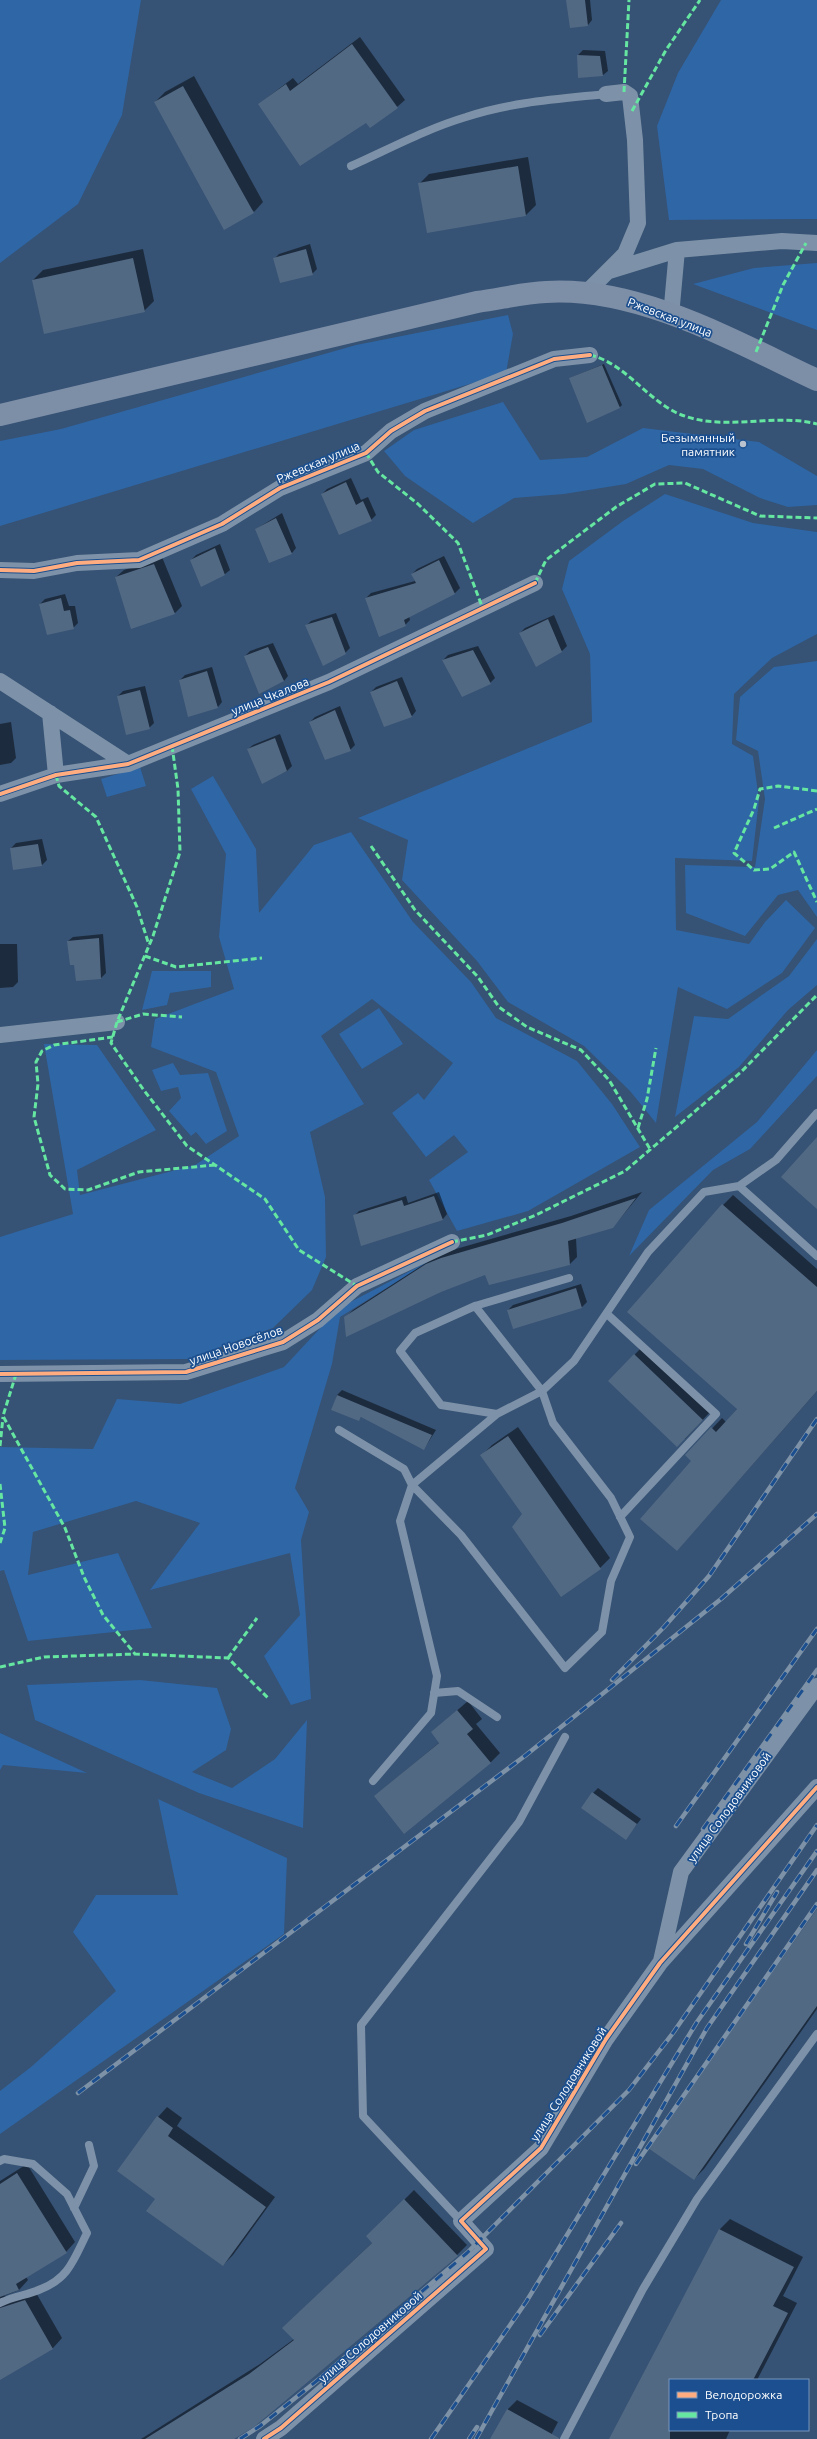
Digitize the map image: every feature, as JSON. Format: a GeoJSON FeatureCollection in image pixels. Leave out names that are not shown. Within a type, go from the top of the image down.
{"type":"FeatureCollection","features":[{"type":"Feature","properties":{"kind":"main road","name":"Ржевская улица"},"geometry":{"type":"LineString","coordinates":[[0,415],[477,302],[547,292],[586,294],[624,299],[671,316],[817,380]]}},
{"type":"Feature","properties":{"kind":"street"},"geometry":{"type":"LineString","coordinates":[[586,294],[625,254],[638,223],[635,140],[630,96],[624,92],[606,94]]}},
{"type":"Feature","properties":{"kind":"street"},"geometry":{"type":"LineString","coordinates":[[608,272],[677,250],[782,241],[817,243]]}},
{"type":"Feature","properties":{"kind":"street"},"geometry":{"type":"LineString","coordinates":[[671,316],[677,250]]}},
{"type":"Feature","properties":{"kind":"street","name":"Ржевская улица"},"geometry":{"type":"LineString","coordinates":[[0,570],[34,571],[77,563],[140,560],[222,524],[280,488],[366,453],[391,431],[425,411],[554,359],[590,355]]}},
{"type":"Feature","properties":{"kind":"street","name":"улица Чкалова"},"geometry":{"type":"LineString","coordinates":[[0,794],[56,775],[128,764],[329,682],[535,583]]}},
{"type":"Feature","properties":{"kind":"street"},"geometry":{"type":"LineString","coordinates":[[0,681],[128,764]]}},
{"type":"Feature","properties":{"kind":"street"},"geometry":{"type":"LineString","coordinates":[[50,713],[56,775]]}},
{"type":"Feature","properties":{"kind":"street"},"geometry":{"type":"LineString","coordinates":[[0,1035],[117,1022]]}},
{"type":"Feature","properties":{"kind":"street","name":"улица Новосёлов"},"geometry":{"type":"LineString","coordinates":[[0,1374],[186,1372],[283,1342],[318,1320],[357,1286],[452,1242]]}},
{"type":"Feature","properties":{"kind":"street","name":"улица Солодовниковой"},"geometry":{"type":"LineString","coordinates":[[660,1963],[681,1872],[817,1686]]}},
{"type":"Feature","properties":{"kind":"street","name":"улица Солодовниковой"},"geometry":{"type":"LineString","coordinates":[[264,2439],[281,2428],[486,2249],[461,2222],[540,2148],[606,2039],[660,1963],[817,1787]]}},
{"type":"Feature","properties":{"kind":"lane"},"geometry":{"type":"LineString","coordinates":[[351,166],[411,138],[466,117],[522,103],[606,94]]}},
{"type":"Feature","properties":{"kind":"lane"},"geometry":{"type":"LineString","coordinates":[[373,1780],[431,1713],[437,1676],[400,1521],[412,1485],[497,1414],[542,1391],[574,1361],[648,1252],[704,1192],[739,1186],[776,1160],[817,1113]]}},
{"type":"Feature","properties":{"kind":"lane"},"geometry":{"type":"LineString","coordinates":[[739,1186],[817,1256]]}},
{"type":"Feature","properties":{"kind":"lane"},"geometry":{"type":"LineString","coordinates":[[497,1414],[441,1405],[400,1351],[415,1333],[475,1306],[569,1278]]}},
{"type":"Feature","properties":{"kind":"lane"},"geometry":{"type":"LineString","coordinates":[[339,1430],[404,1469],[412,1485],[462,1535],[511,1601],[565,1668],[602,1632],[611,1581],[630,1537],[611,1498],[553,1423],[542,1391],[475,1306]]}},
{"type":"Feature","properties":{"kind":"lane"},"geometry":{"type":"LineString","coordinates":[[607,1314],[716,1414],[620,1517]]}},
{"type":"Feature","properties":{"kind":"lane"},"geometry":{"type":"LineString","coordinates":[[434,1693],[458,1691],[497,1718]]}},
{"type":"Feature","properties":{"kind":"lane"},"geometry":{"type":"LineString","coordinates":[[461,2222],[363,2116],[361,2025],[415,1953],[519,1822],[565,1737]]}},
{"type":"Feature","properties":{"kind":"lane"},"geometry":{"type":"LineString","coordinates":[[564,2439],[642,2289],[694,2205],[817,2034]]}},
{"type":"Feature","properties":{"kind":"lane"},"geometry":{"type":"LineString","coordinates":[[74,2208],[94,2166],[89,2145]]}},
{"type":"Feature","properties":{"kind":"lane"},"geometry":{"type":"LineString","coordinates":[[0,2161],[4,2159],[33,2164],[66,2194],[87,2233],[67,2274],[41,2290],[14,2296],[0,2303]]}},
{"type":"Feature","properties":{"kind":"shaded area"},"geometry":{"type":"Polygon","coordinates":[[[0,0],[141,0],[122,115],[78,204],[0,263],[0,0]]]}},
{"type":"Feature","properties":{"kind":"shaded area"},"geometry":{"type":"Polygon","coordinates":[[[721,0],[817,0],[817,219],[669,220],[657,126],[678,73],[721,0]]]}},
{"type":"Feature","properties":{"kind":"shaded area"},"geometry":{"type":"Polygon","coordinates":[[[817,263],[817,330],[693,284],[754,268],[817,263]]]}},
{"type":"Feature","properties":{"kind":"shaded area"},"geometry":{"type":"Polygon","coordinates":[[[508,315],[513,334],[506,373],[0,526],[0,441],[61,429],[356,345],[508,315]]]}},
{"type":"Feature","properties":{"kind":"shaded area"},"geometry":{"type":"Polygon","coordinates":[[[503,402],[540,460],[587,457],[643,428],[759,442],[817,476],[817,505],[788,507],[760,498],[703,469],[669,465],[626,484],[564,494],[514,498],[473,523],[405,476],[384,451],[414,430],[503,402]]]}},
{"type":"Feature","properties":{"kind":"shaded area"},"geometry":{"type":"Polygon","coordinates":[[[665,494],[753,523],[817,532],[817,634],[772,658],[734,694],[732,744],[753,756],[759,800],[752,861],[675,858],[676,930],[749,944],[765,922],[786,900],[815,928],[782,973],[727,1009],[678,987],[656,1123],[630,1091],[584,1046],[508,1002],[477,961],[402,880],[408,840],[358,818],[592,722],[590,654],[562,589],[569,561],[623,521],[665,494]]]}},
{"type":"Feature","properties":{"kind":"shaded area"},"geometry":{"type":"Polygon","coordinates":[[[817,661],[817,917],[798,890],[778,895],[745,936],[686,913],[685,865],[755,867],[765,799],[758,751],[736,740],[740,697],[774,667],[817,661]]]}},
{"type":"Feature","properties":{"kind":"shaded area"},"geometry":{"type":"Polygon","coordinates":[[[140,767],[146,786],[107,797],[101,779],[140,767]]]}},
{"type":"Feature","properties":{"kind":"shaded area"},"geometry":{"type":"Polygon","coordinates":[[[213,776],[256,849],[259,913],[314,845],[351,832],[413,922],[471,982],[496,1018],[577,1061],[612,1104],[640,1147],[528,1211],[457,1231],[429,1180],[468,1152],[454,1135],[426,1157],[392,1113],[418,1093],[424,1100],[453,1063],[372,999],[321,1036],[364,1104],[310,1132],[325,1197],[326,1257],[312,1290],[273,1328],[187,1359],[0,1360],[0,1237],[73,1214],[44,1044],[97,1045],[156,1130],[77,1170],[80,1195],[195,1165],[239,1136],[216,1072],[151,1047],[155,1019],[234,989],[219,937],[226,854],[191,789],[213,776]]]}},
{"type":"Feature","properties":{"kind":"shaded area"},"geometry":{"type":"Polygon","coordinates":[[[817,939],[817,985],[788,1010],[739,1067],[675,1117],[694,1016],[728,1019],[789,976],[817,939]]]}},
{"type":"Feature","properties":{"kind":"shaded area"},"geometry":{"type":"Polygon","coordinates":[[[152,971],[211,971],[211,987],[170,993],[167,1005],[142,1010],[152,971]]]}},
{"type":"Feature","properties":{"kind":"shaded area"},"geometry":{"type":"Polygon","coordinates":[[[379,1008],[403,1044],[362,1069],[339,1034],[379,1008]]]}},
{"type":"Feature","properties":{"kind":"shaded area"},"geometry":{"type":"Polygon","coordinates":[[[817,1050],[817,1076],[750,1149],[713,1170],[629,1256],[649,1210],[757,1122],[817,1050]]]}},
{"type":"Feature","properties":{"kind":"shaded area"},"geometry":{"type":"Polygon","coordinates":[[[173,1063],[180,1075],[208,1073],[227,1131],[206,1144],[196,1132],[191,1136],[169,1111],[181,1098],[178,1087],[161,1091],[152,1070],[173,1063]]]}},
{"type":"Feature","properties":{"kind":"shaded area"},"geometry":{"type":"Polygon","coordinates":[[[433,1259],[340,1317],[332,1364],[295,1488],[309,1512],[301,1540],[311,1699],[291,1705],[264,1656],[300,1615],[290,1553],[150,1590],[200,1523],[136,1501],[33,1532],[28,1575],[118,1553],[152,1628],[28,1641],[4,1570],[0,1571],[0,1447],[93,1449],[117,1399],[180,1404],[284,1367],[339,1308],[433,1259]]]}},
{"type":"Feature","properties":{"kind":"shaded area"},"geometry":{"type":"Polygon","coordinates":[[[140,1680],[217,1688],[231,1729],[226,1750],[192,1772],[232,1788],[275,1759],[307,1720],[303,1828],[199,1793],[35,1720],[27,1685],[140,1680]]]}},
{"type":"Feature","properties":{"kind":"shaded area"},"geometry":{"type":"Polygon","coordinates":[[[0,1733],[87,1773],[3,1765],[0,1770],[0,1733]]]}},
{"type":"Feature","properties":{"kind":"shaded area"},"geometry":{"type":"Polygon","coordinates":[[[158,1799],[287,1858],[284,1934],[0,2134],[0,2091],[31,2067],[116,1991],[73,1932],[96,1895],[178,1895],[158,1799]]]}},
{"type":"Feature","properties":{"kind":"building"},"geometry":{"type":"Polygon","coordinates":[[[566,0],[585,0],[588,26],[570,28],[566,0]]]}},
{"type":"Feature","properties":{"kind":"building"},"geometry":{"type":"Polygon","coordinates":[[[352,44],[398,108],[370,128],[366,123],[300,166],[258,104],[286,84],[290,91],[352,44]]]}},
{"type":"Feature","properties":{"kind":"building"},"geometry":{"type":"Polygon","coordinates":[[[577,55],[600,56],[603,76],[578,78],[577,55]]]}},
{"type":"Feature","properties":{"kind":"building"},"geometry":{"type":"Polygon","coordinates":[[[183,86],[254,213],[224,230],[154,102],[183,86]]]}},
{"type":"Feature","properties":{"kind":"building"},"geometry":{"type":"Polygon","coordinates":[[[518,166],[526,216],[427,233],[418,183],[518,166]]]}},
{"type":"Feature","properties":{"kind":"building"},"geometry":{"type":"Polygon","coordinates":[[[306,249],[313,275],[280,283],[273,258],[306,249]]]}},
{"type":"Feature","properties":{"kind":"building"},"geometry":{"type":"Polygon","coordinates":[[[133,258],[145,312],[44,334],[32,280],[133,258]]]}},
{"type":"Feature","properties":{"kind":"building"},"geometry":{"type":"Polygon","coordinates":[[[602,365],[620,408],[587,423],[569,378],[602,365]]]}},
{"type":"Feature","properties":{"kind":"building"},"geometry":{"type":"Polygon","coordinates":[[[346,482],[356,505],[363,501],[372,521],[339,535],[321,494],[346,482]]]}},
{"type":"Feature","properties":{"kind":"building"},"geometry":{"type":"Polygon","coordinates":[[[276,518],[292,554],[269,563],[255,529],[276,518]]]}},
{"type":"Feature","properties":{"kind":"building"},"geometry":{"type":"Polygon","coordinates":[[[215,548],[225,575],[201,587],[190,560],[215,548]]]}},
{"type":"Feature","properties":{"kind":"building"},"geometry":{"type":"Polygon","coordinates":[[[439,560],[455,594],[404,620],[406,626],[379,637],[365,598],[416,583],[411,574],[439,560]]]}},
{"type":"Feature","properties":{"kind":"building"},"geometry":{"type":"Polygon","coordinates":[[[154,564],[175,614],[131,629],[115,577],[154,564]]]}},
{"type":"Feature","properties":{"kind":"building"},"geometry":{"type":"Polygon","coordinates":[[[61,598],[64,611],[70,610],[74,629],[47,635],[39,604],[61,598]]]}},
{"type":"Feature","properties":{"kind":"building"},"geometry":{"type":"Polygon","coordinates":[[[332,617],[346,654],[323,666],[305,625],[332,617]]]}},
{"type":"Feature","properties":{"kind":"building"},"geometry":{"type":"Polygon","coordinates":[[[548,619],[562,652],[536,667],[519,633],[548,619]]]}},
{"type":"Feature","properties":{"kind":"building"},"geometry":{"type":"Polygon","coordinates":[[[268,647],[284,681],[259,694],[244,656],[268,647]]]}},
{"type":"Feature","properties":{"kind":"building"},"geometry":{"type":"Polygon","coordinates":[[[473,650],[491,684],[462,697],[442,660],[473,650]]]}},
{"type":"Feature","properties":{"kind":"building"},"geometry":{"type":"Polygon","coordinates":[[[207,671],[218,708],[188,717],[179,680],[207,671]]]}},
{"type":"Feature","properties":{"kind":"building"},"geometry":{"type":"Polygon","coordinates":[[[397,681],[412,717],[384,727],[370,692],[397,681]]]}},
{"type":"Feature","properties":{"kind":"building"},"geometry":{"type":"Polygon","coordinates":[[[140,690],[150,729],[126,735],[117,696],[140,690]]]}},
{"type":"Feature","properties":{"kind":"building"},"geometry":{"type":"Polygon","coordinates":[[[335,710],[351,751],[325,760],[309,722],[335,710]]]}},
{"type":"Feature","properties":{"kind":"building"},"geometry":{"type":"Polygon","coordinates":[[[275,738],[287,771],[262,784],[247,749],[275,738]]]}},
{"type":"Feature","properties":{"kind":"building"},"geometry":{"type":"Polygon","coordinates":[[[38,844],[42,866],[13,870],[10,848],[38,844]]]}},
{"type":"Feature","properties":{"kind":"building"},"geometry":{"type":"Polygon","coordinates":[[[99,938],[101,979],[76,981],[74,965],[70,965],[67,941],[99,938]]]}},
{"type":"Feature","properties":{"kind":"building"},"geometry":{"type":"Polygon","coordinates":[[[817,1137],[817,1209],[781,1177],[817,1137]]]}},
{"type":"Feature","properties":{"kind":"building"},"geometry":{"type":"Polygon","coordinates":[[[434,1196],[443,1220],[361,1246],[353,1215],[402,1200],[404,1206],[434,1196]]]}},
{"type":"Feature","properties":{"kind":"building"},"geometry":{"type":"Polygon","coordinates":[[[636,1198],[613,1228],[568,1241],[570,1265],[489,1285],[485,1275],[441,1292],[346,1337],[344,1317],[426,1264],[441,1258],[562,1223],[636,1198]]]}},
{"type":"Feature","properties":{"kind":"building"},"geometry":{"type":"Polygon","coordinates":[[[722,1204],[817,1287],[817,1391],[677,1551],[640,1519],[691,1461],[685,1455],[711,1427],[716,1432],[737,1409],[627,1312],[722,1204]]]}},
{"type":"Feature","properties":{"kind":"building"},"geometry":{"type":"Polygon","coordinates":[[[576,1288],[582,1308],[513,1329],[507,1310],[576,1288]]]}},
{"type":"Feature","properties":{"kind":"building"},"geometry":{"type":"Polygon","coordinates":[[[634,1354],[703,1420],[677,1447],[608,1381],[634,1354]]]}},
{"type":"Feature","properties":{"kind":"building"},"geometry":{"type":"Polygon","coordinates":[[[337,1395],[432,1435],[424,1450],[361,1417],[359,1421],[331,1410],[337,1395]]]}},
{"type":"Feature","properties":{"kind":"building"},"geometry":{"type":"Polygon","coordinates":[[[508,1436],[601,1569],[561,1597],[512,1527],[522,1514],[480,1455],[508,1436]]]}},
{"type":"Feature","properties":{"kind":"building"},"geometry":{"type":"Polygon","coordinates":[[[457,1710],[473,1729],[467,1734],[491,1763],[404,1834],[374,1796],[439,1743],[431,1732],[457,1710]]]}},
{"type":"Feature","properties":{"kind":"building"},"geometry":{"type":"Polygon","coordinates":[[[592,1792],[637,1824],[626,1840],[581,1808],[592,1792]]]}},
{"type":"Feature","properties":{"kind":"building"},"geometry":{"type":"Polygon","coordinates":[[[817,1909],[817,2006],[694,2180],[648,2148],[817,1909]]]}},
{"type":"Feature","properties":{"kind":"building"},"geometry":{"type":"Polygon","coordinates":[[[157,2116],[173,2128],[168,2136],[266,2207],[223,2266],[146,2211],[155,2199],[117,2171],[157,2116]]]}},
{"type":"Feature","properties":{"kind":"building"},"geometry":{"type":"Polygon","coordinates":[[[17,2173],[67,2253],[16,2284],[19,2290],[0,2297],[0,2184],[17,2173]]]}},
{"type":"Feature","properties":{"kind":"building"},"geometry":{"type":"Polygon","coordinates":[[[404,2199],[458,2256],[254,2427],[234,2439],[145,2439],[249,2374],[294,2340],[282,2328],[372,2243],[366,2236],[404,2199]]]}},
{"type":"Feature","properties":{"kind":"building"},"geometry":{"type":"Polygon","coordinates":[[[719,2229],[794,2267],[773,2306],[788,2313],[754,2379],[669,2379],[670,2439],[609,2439],[719,2229]]]}},
{"type":"Feature","properties":{"kind":"building"},"geometry":{"type":"Polygon","coordinates":[[[25,2300],[53,2349],[0,2380],[0,2308],[25,2300]]]}},
{"type":"Feature","properties":{"kind":"building"},"geometry":{"type":"Polygon","coordinates":[[[507,2409],[559,2438],[559,2439],[490,2439],[507,2409]]]}},
{"type":"Feature","properties":{"kind":"railway"},"geometry":{"type":"LineString","coordinates":[[612,1680],[664,1627],[709,1576],[817,1419]]}},
{"type":"Feature","properties":{"kind":"railway"},"geometry":{"type":"LineString","coordinates":[[78,2093],[526,1755],[721,1599],[817,1514]]}},
{"type":"Feature","properties":{"kind":"railway"},"geometry":{"type":"LineString","coordinates":[[676,1826],[817,1629]]}},
{"type":"Feature","properties":{"kind":"railway"},"geometry":{"type":"LineString","coordinates":[[703,1829],[817,1670]]}},
{"type":"Feature","properties":{"kind":"railway"},"geometry":{"type":"LineString","coordinates":[[240,2439],[260,2426],[323,2376],[467,2253],[629,2090],[673,2033],[817,1825]]}},
{"type":"Feature","properties":{"kind":"railway"},"geometry":{"type":"LineString","coordinates":[[431,2439],[526,2302],[697,2022],[817,1851]]}},
{"type":"Feature","properties":{"kind":"railway"},"geometry":{"type":"LineString","coordinates":[[476,2439],[707,2028],[817,1870]]}},
{"type":"Feature","properties":{"kind":"railway"},"geometry":{"type":"LineString","coordinates":[[746,1944],[777,1892]]}},
{"type":"Feature","properties":{"kind":"railway"},"geometry":{"type":"LineString","coordinates":[[636,2164],[817,1904]]}},
{"type":"Feature","properties":{"kind":"railway"},"geometry":{"type":"LineString","coordinates":[[540,2335],[621,2223]]}},
{"type":"Feature","properties":{"kind":"railway"},"geometry":{"type":"LineString","coordinates":[[469,2439],[477,2427]]}},
{"type":"Feature","properties":{"kind":"marked path"},"geometry":{"type":"LineString","coordinates":[[624,92],[629,0]]}},
{"type":"Feature","properties":{"kind":"marked path"},"geometry":{"type":"LineString","coordinates":[[632,111],[666,50],[700,0]]}},
{"type":"Feature","properties":{"kind":"marked path"},"geometry":{"type":"LineString","coordinates":[[756,352],[783,285],[806,243]]}},
{"type":"Feature","properties":{"kind":"marked path"},"geometry":{"type":"LineString","coordinates":[[590,355],[602,359],[624,372],[653,397],[675,412],[692,418],[728,422],[782,420],[817,424]]}},
{"type":"Feature","properties":{"kind":"marked path"},"geometry":{"type":"LineString","coordinates":[[366,453],[378,472],[418,504],[458,543],[483,609]]}},
{"type":"Feature","properties":{"kind":"marked path"},"geometry":{"type":"LineString","coordinates":[[535,583],[546,560],[616,507],[655,484],[685,483],[760,516],[817,518]]}},
{"type":"Feature","properties":{"kind":"marked path"},"geometry":{"type":"LineString","coordinates":[[172,746],[178,789],[180,852],[153,936],[117,1022],[111,1043],[143,1089],[187,1146],[265,1199],[299,1250],[357,1286]]}},
{"type":"Feature","properties":{"kind":"marked path"},"geometry":{"type":"LineString","coordinates":[[56,775],[59,786],[96,817],[137,907],[149,945]]}},
{"type":"Feature","properties":{"kind":"marked path"},"geometry":{"type":"LineString","coordinates":[[817,791],[778,786],[760,789],[754,809],[734,853],[754,870],[770,869],[794,852],[817,902]]}},
{"type":"Feature","properties":{"kind":"marked path"},"geometry":{"type":"LineString","coordinates":[[774,828],[817,809]]}},
{"type":"Feature","properties":{"kind":"marked path"},"geometry":{"type":"LineString","coordinates":[[371,846],[415,910],[478,977],[499,1007],[527,1027],[581,1050],[609,1080],[650,1149]]}},
{"type":"Feature","properties":{"kind":"marked path"},"geometry":{"type":"LineString","coordinates":[[145,956],[176,967],[262,958]]}},
{"type":"Feature","properties":{"kind":"marked path"},"geometry":{"type":"LineString","coordinates":[[452,1242],[487,1235],[536,1215],[625,1171],[741,1072],[817,995]]}},
{"type":"Feature","properties":{"kind":"marked path"},"geometry":{"type":"LineString","coordinates":[[117,1022],[143,1014],[182,1017]]}},
{"type":"Feature","properties":{"kind":"marked path"},"geometry":{"type":"LineString","coordinates":[[113,1037],[54,1045],[42,1051],[36,1062],[38,1084],[34,1117],[50,1175],[65,1189],[88,1190],[139,1172],[215,1165]]}},
{"type":"Feature","properties":{"kind":"marked path"},"geometry":{"type":"LineString","coordinates":[[638,1128],[647,1099],[656,1048]]}},
{"type":"Feature","properties":{"kind":"marked path"},"geometry":{"type":"LineString","coordinates":[[16,1374],[3,1416],[65,1528],[84,1577],[103,1615],[135,1654]]}},
{"type":"Feature","properties":{"kind":"marked path"},"geometry":{"type":"LineString","coordinates":[[0,1446],[3,1417]]}},
{"type":"Feature","properties":{"kind":"marked path"},"geometry":{"type":"LineString","coordinates":[[0,1484],[5,1528],[0,1543]]}},
{"type":"Feature","properties":{"kind":"marked path"},"geometry":{"type":"LineString","coordinates":[[228,1658],[257,1618]]}},
{"type":"Feature","properties":{"kind":"marked path"},"geometry":{"type":"LineString","coordinates":[[0,1667],[44,1657],[135,1654],[228,1658],[268,1698]]}},
{"type":"Feature","properties":{"kind":"cycle path"},"geometry":{"type":"LineString","coordinates":[[0,570],[34,571],[77,563],[139,560],[222,524],[280,488],[366,453],[391,431],[425,411],[554,359],[590,355]]}},
{"type":"Feature","properties":{"kind":"cycle path"},"geometry":{"type":"LineString","coordinates":[[0,794],[56,775],[128,764],[329,682],[535,583]]}},
{"type":"Feature","properties":{"kind":"cycle path"},"geometry":{"type":"LineString","coordinates":[[0,1374],[186,1372],[283,1342],[318,1320],[357,1286],[452,1242]]}},
{"type":"Feature","properties":{"kind":"cycle path"},"geometry":{"type":"LineString","coordinates":[[264,2439],[281,2428],[486,2249],[461,2221],[541,2148],[606,2039],[660,1963],[817,1787]]}},
{"type":"Feature","properties":{"kind":"place","name":"Безымянный памятник"},"geometry":{"type":"Point","coordinates":[743,444]}}]}
